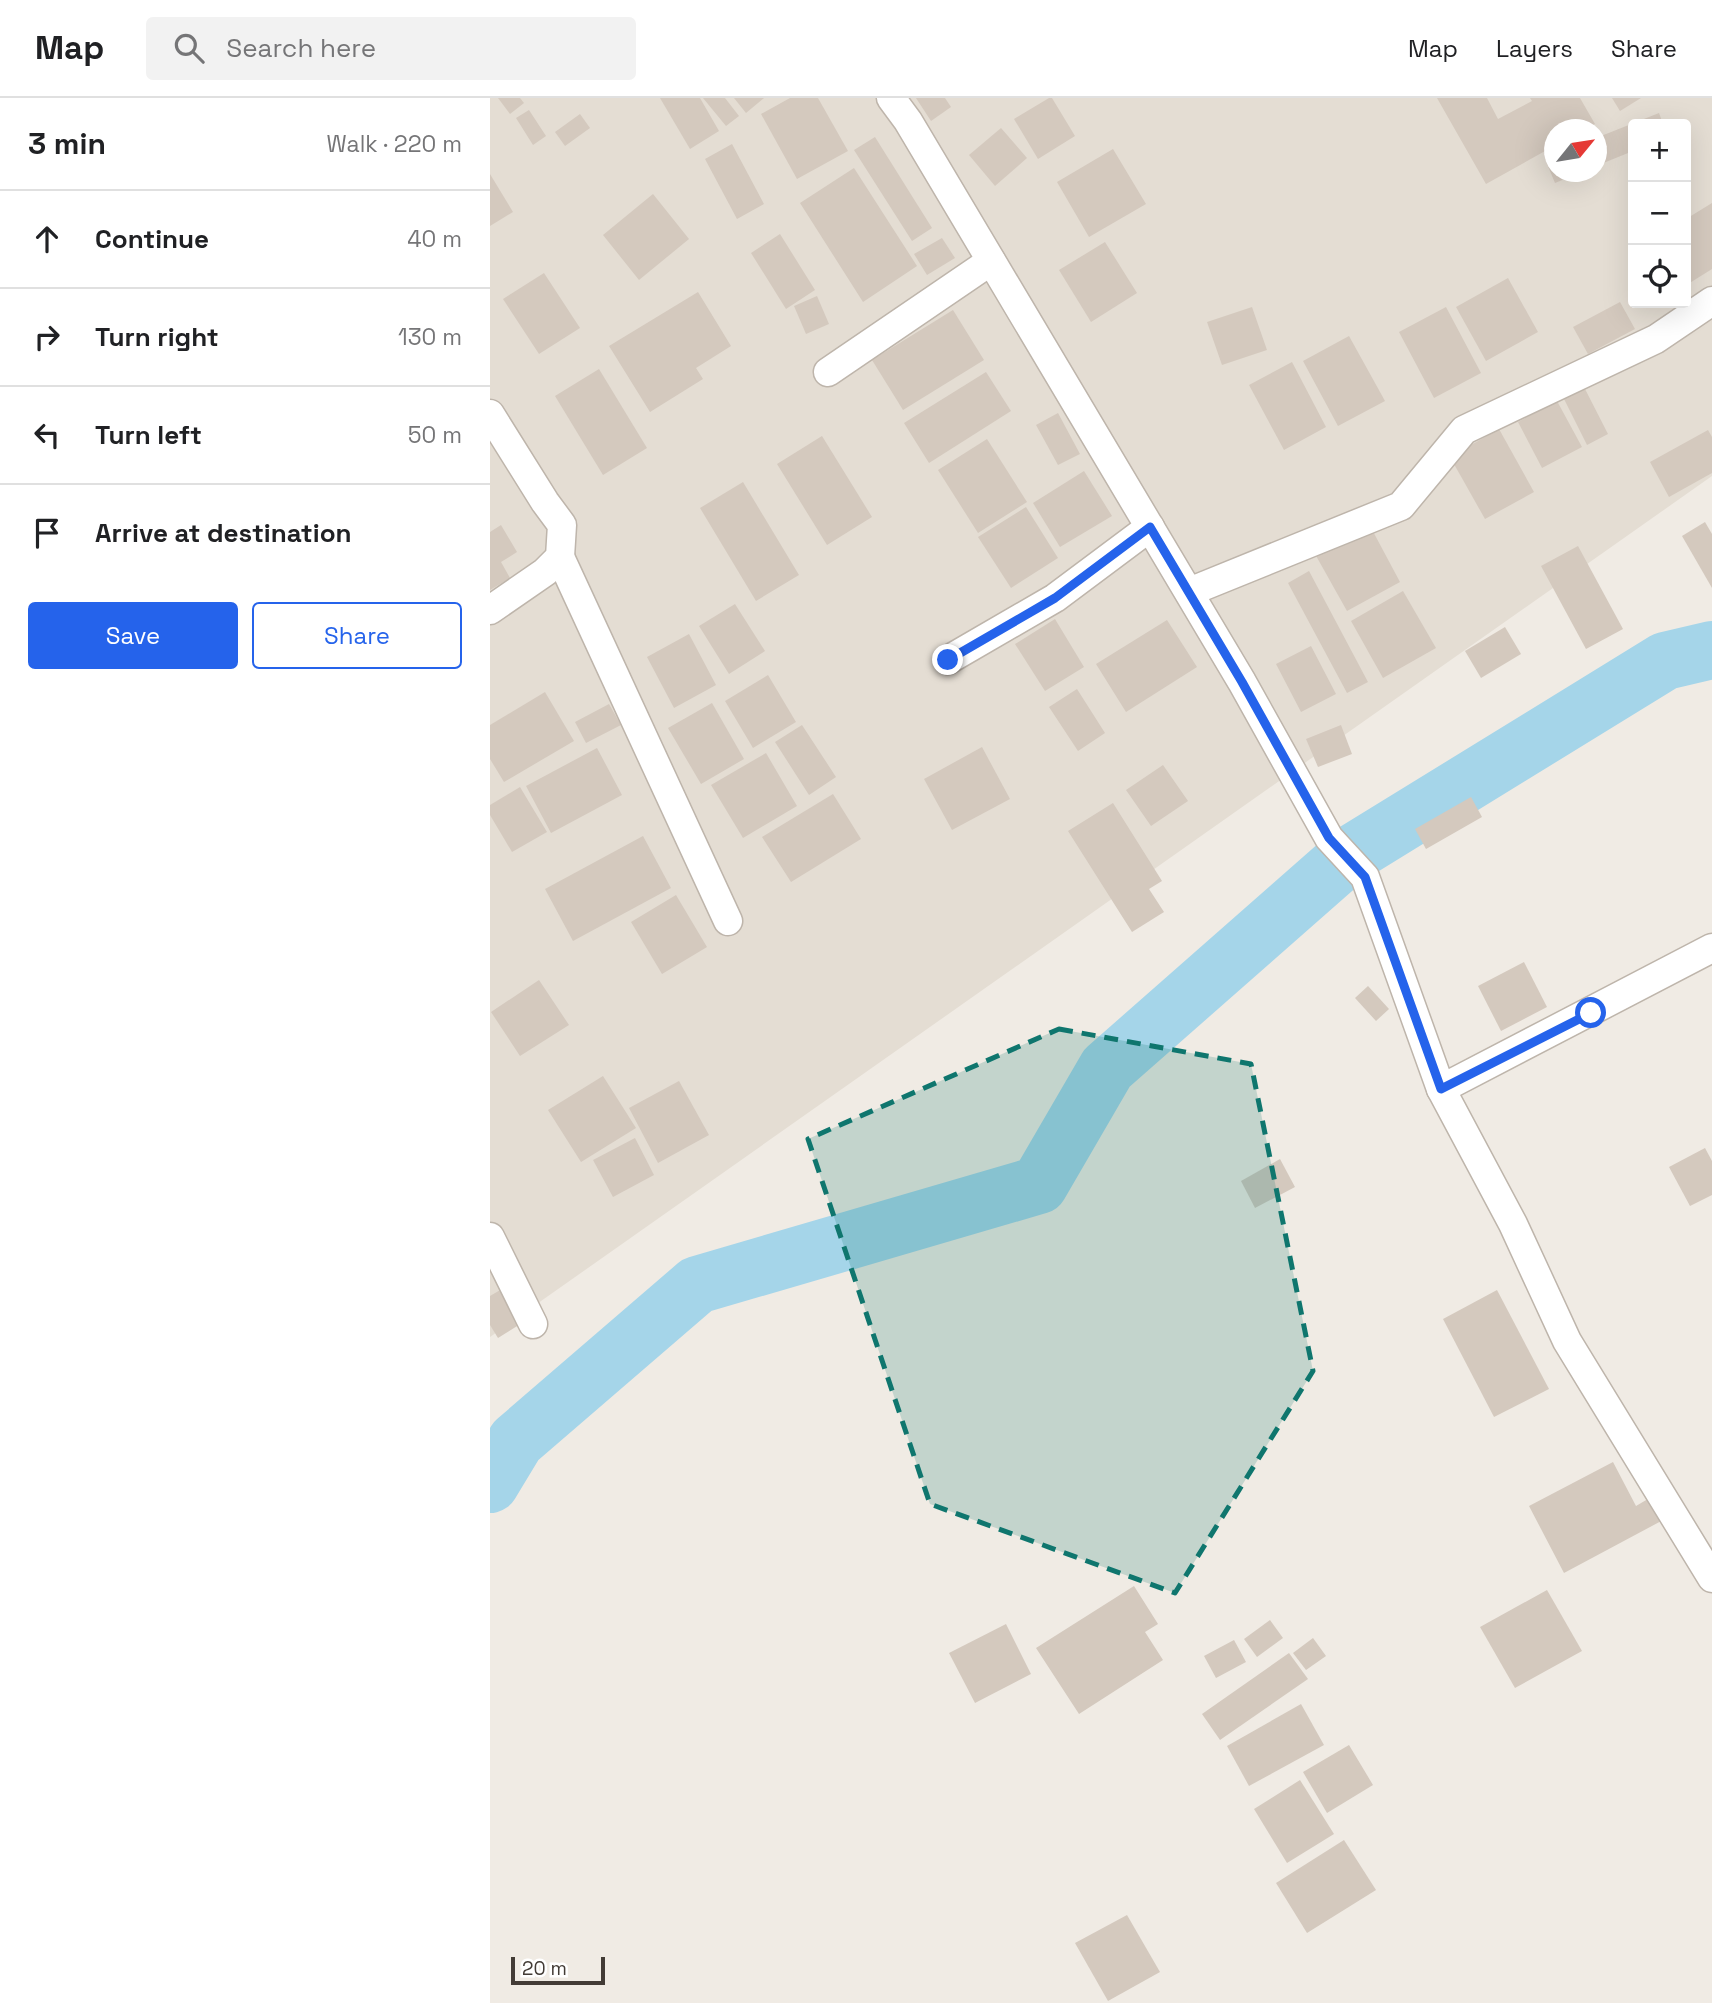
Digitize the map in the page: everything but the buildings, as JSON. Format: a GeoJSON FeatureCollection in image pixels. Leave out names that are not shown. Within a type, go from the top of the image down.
{"type":"FeatureCollection","features":[{"type":"Feature","properties":{"kind":"street"},"geometry":{"type":"LineString","coordinates":[[891,98],[908,121],[1242,682],[1329,838],[1365,877],[1441,1089],[1513,1224],[1567,1341],[1712,1578]]}},
{"type":"Feature","properties":{"kind":"street"},"geometry":{"type":"LineString","coordinates":[[828,372],[991,261]]}},
{"type":"Feature","properties":{"kind":"street"},"geometry":{"type":"LineString","coordinates":[[1189,593],[1401,506],[1464,430],[1656,339],[1712,301]]}},
{"type":"Feature","properties":{"kind":"street"},"geometry":{"type":"LineString","coordinates":[[490,414],[562,525],[560,557],[728,921]]}},
{"type":"Feature","properties":{"kind":"street"},"geometry":{"type":"LineString","coordinates":[[948,660],[1055,598],[1150,527]]}},
{"type":"Feature","properties":{"kind":"street"},"geometry":{"type":"LineString","coordinates":[[490,610],[545,572],[560,557]]}},
{"type":"Feature","properties":{"kind":"street"},"geometry":{"type":"LineString","coordinates":[[1441,1089],[1712,948]]}},
{"type":"Feature","properties":{"kind":"street"},"geometry":{"type":"LineString","coordinates":[[490,1237],[533,1324]]}},
{"type":"Feature","properties":{"kind":"highlighted area"},"geometry":{"type":"Polygon","coordinates":[[[1059,1029],[1251,1064],[1313,1371],[1175,1593],[930,1504],[808,1139],[1059,1029]]]}},
{"type":"Feature","properties":{"kind":"shaded area"},"geometry":{"type":"Polygon","coordinates":[[[490,98],[1712,98],[1712,476],[490,1337],[490,98]]]}},
{"type":"Feature","properties":{"kind":"waterway"},"geometry":{"type":"LineString","coordinates":[[490,1484],[516,1441],[697,1285],[1039,1185],[1107,1068],[1348,856],[1665,661],[1712,650]]}},
{"type":"Feature","properties":{"kind":"route"},"geometry":{"type":"LineString","coordinates":[[948,660],[1055,598],[1150,527],[1242,682],[1329,838],[1365,877],[1441,1089],[1591,1013]]}}]}
